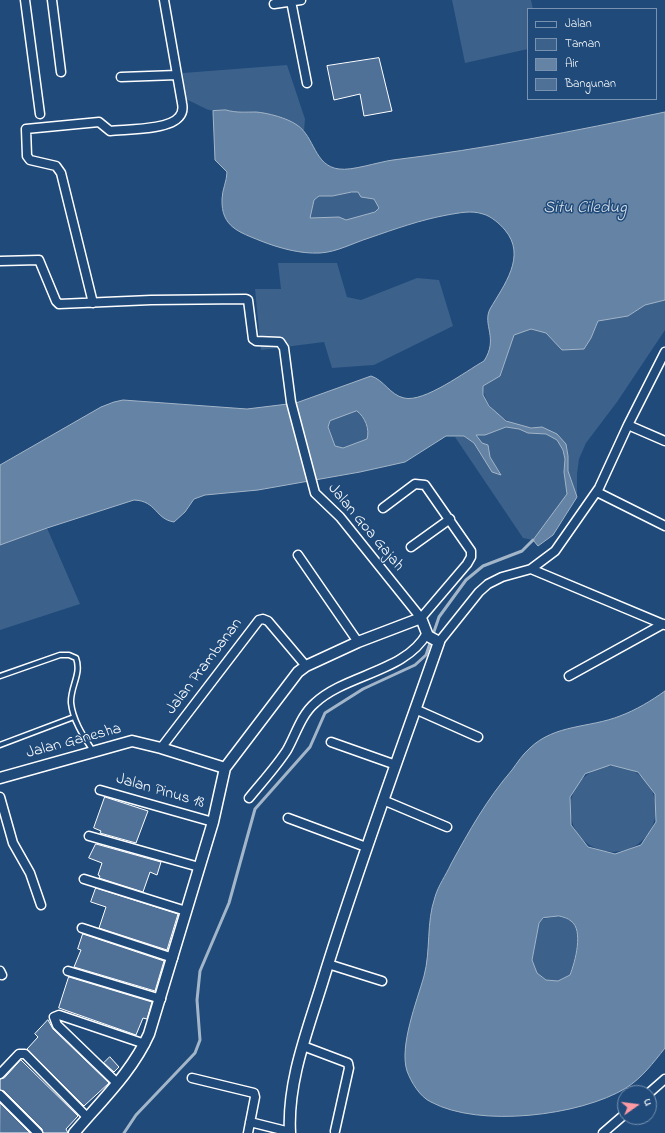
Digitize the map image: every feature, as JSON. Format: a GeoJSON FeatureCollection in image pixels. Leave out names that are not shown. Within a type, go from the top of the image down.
{"type":"FeatureCollection","features":[{"type":"Feature","properties":{"kind":"street"},"geometry":{"type":"LineString","coordinates":[[25,0],[40,114]]}},
{"type":"Feature","properties":{"kind":"street"},"geometry":{"type":"LineString","coordinates":[[52,0],[62,72]]}},
{"type":"Feature","properties":{"kind":"street"},"geometry":{"type":"LineString","coordinates":[[0,261],[39,260],[56,301],[59,304],[93,303],[61,173],[56,166],[30,160],[27,156],[26,129],[99,122],[110,131],[158,126],[175,121],[180,117],[183,110],[164,0]]}},
{"type":"Feature","properties":{"kind":"street"},"geometry":{"type":"LineString","coordinates":[[274,4],[301,0]]}},
{"type":"Feature","properties":{"kind":"street"},"geometry":{"type":"LineString","coordinates":[[291,1],[307,83]]}},
{"type":"Feature","properties":{"kind":"street"},"geometry":{"type":"LineString","coordinates":[[122,77],[177,75]]}},
{"type":"Feature","properties":{"kind":"street","name":"Jalan Goa Gajah"},"geometry":{"type":"LineString","coordinates":[[93,303],[246,298],[248,300],[253,339],[256,341],[280,342],[284,348],[291,402],[313,487],[320,498],[340,518],[420,618]]}},
{"type":"Feature","properties":{"kind":"street"},"geometry":{"type":"LineString","coordinates":[[249,798],[274,769],[288,749],[298,726],[314,703],[331,692],[406,656],[432,638],[488,584],[502,577],[531,569],[555,550],[597,492],[628,425],[665,352]]}},
{"type":"Feature","properties":{"kind":"street"},"geometry":{"type":"LineString","coordinates":[[628,425],[665,441]]}},
{"type":"Feature","properties":{"kind":"street"},"geometry":{"type":"LineString","coordinates":[[74,1133],[117,1083],[141,1052],[145,1044],[161,1000],[213,822],[225,768],[298,672],[306,666],[358,642],[420,618],[471,557],[471,551],[425,485],[415,484],[383,508]]}},
{"type":"Feature","properties":{"kind":"street"},"geometry":{"type":"LineString","coordinates":[[597,492],[665,526]]}},
{"type":"Feature","properties":{"kind":"street"},"geometry":{"type":"LineString","coordinates":[[411,547],[450,519]]}},
{"type":"Feature","properties":{"kind":"street"},"geometry":{"type":"LineString","coordinates":[[298,554],[358,642]]}},
{"type":"Feature","properties":{"kind":"street"},"geometry":{"type":"LineString","coordinates":[[531,569],[664,624]]}},
{"type":"Feature","properties":{"kind":"street"},"geometry":{"type":"LineString","coordinates":[[250,1122],[290,1132],[290,1098],[303,1046],[366,847],[416,709],[432,638],[420,618]]}},
{"type":"Feature","properties":{"kind":"street","name":"Jalan Prambanan"},"geometry":{"type":"LineString","coordinates":[[161,748],[259,620],[263,619],[268,621],[306,666]]}},
{"type":"Feature","properties":{"kind":"street"},"geometry":{"type":"LineString","coordinates":[[569,676],[664,624]]}},
{"type":"Feature","properties":{"kind":"street"},"geometry":{"type":"LineString","coordinates":[[416,709],[478,737]]}},
{"type":"Feature","properties":{"kind":"street","name":"Jalan Ganesha"},"geometry":{"type":"LineString","coordinates":[[0,778],[132,741],[161,748],[225,768]]}},
{"type":"Feature","properties":{"kind":"street"},"geometry":{"type":"LineString","coordinates":[[331,742],[396,765]]}},
{"type":"Feature","properties":{"kind":"street","name":"Jalan Pinus 18"},"geometry":{"type":"LineString","coordinates":[[100,790],[213,822]]}},
{"type":"Feature","properties":{"kind":"street"},"geometry":{"type":"LineString","coordinates":[[0,797],[13,843],[30,873],[41,905]]}},
{"type":"Feature","properties":{"kind":"street"},"geometry":{"type":"LineString","coordinates":[[383,800],[447,827]]}},
{"type":"Feature","properties":{"kind":"street"},"geometry":{"type":"LineString","coordinates":[[288,818],[366,847]]}},
{"type":"Feature","properties":{"kind":"street"},"geometry":{"type":"LineString","coordinates":[[89,836],[199,867]]}},
{"type":"Feature","properties":{"kind":"street"},"geometry":{"type":"LineString","coordinates":[[84,879],[186,911]]}},
{"type":"Feature","properties":{"kind":"street"},"geometry":{"type":"LineString","coordinates":[[82,928],[173,958]]}},
{"type":"Feature","properties":{"kind":"street"},"geometry":{"type":"LineString","coordinates":[[328,964],[382,981]]}},
{"type":"Feature","properties":{"kind":"street"},"geometry":{"type":"LineString","coordinates":[[68,970],[161,1000]]}},
{"type":"Feature","properties":{"kind":"street"},"geometry":{"type":"LineString","coordinates":[[117,1083],[57,1025],[54,1017],[59,1016],[145,1044]]}},
{"type":"Feature","properties":{"kind":"street"},"geometry":{"type":"LineString","coordinates":[[303,1046],[348,1063],[349,1068],[335,1131]]}},
{"type":"Feature","properties":{"kind":"street"},"geometry":{"type":"LineString","coordinates":[[0,1074],[19,1054],[25,1054],[87,1117]]}},
{"type":"Feature","properties":{"kind":"street"},"geometry":{"type":"LineString","coordinates":[[192,1078],[254,1093],[255,1097],[248,1133]]}},
{"type":"Feature","properties":{"kind":"street"},"geometry":{"type":"LineString","coordinates":[[657,1086],[665,1079]]}},
{"type":"Feature","properties":{"kind":"street"},"geometry":{"type":"LineString","coordinates":[[0,1095],[38,1133]]}},
{"type":"Feature","properties":{"kind":"street"},"geometry":{"type":"LineString","coordinates":[[603,1133],[617,1121]]}},
{"type":"Feature","properties":{"kind":"lane"},"geometry":{"type":"LineString","coordinates":[[0,676],[60,655],[69,655],[76,658],[79,668],[71,703],[74,717],[93,751]]}},
{"type":"Feature","properties":{"kind":"lane"},"geometry":{"type":"LineString","coordinates":[[0,745],[74,717]]}},
{"type":"Feature","properties":{"kind":"green space"},"geometry":{"type":"Polygon","coordinates":[[[452,0],[531,0],[533,8],[527,8],[527,49],[465,63],[452,0]]]}},
{"type":"Feature","properties":{"kind":"green space"},"geometry":{"type":"Polygon","coordinates":[[[287,65],[305,119],[304,131],[284,119],[249,112],[214,111],[185,99],[183,73],[287,65]]]}},
{"type":"Feature","properties":{"kind":"green space"},"geometry":{"type":"Polygon","coordinates":[[[358,192],[361,197],[374,199],[379,208],[375,212],[346,220],[339,217],[316,220],[309,218],[314,200],[319,196],[332,196],[358,192]]]}},
{"type":"Feature","properties":{"kind":"green space"},"geometry":{"type":"Polygon","coordinates":[[[278,263],[337,263],[347,297],[361,300],[417,278],[439,280],[453,326],[374,365],[332,368],[324,342],[261,350],[255,289],[281,289],[278,263]]]}},
{"type":"Feature","properties":{"kind":"green space"},"geometry":{"type":"Polygon","coordinates":[[[665,300],[665,330],[617,402],[586,443],[579,459],[577,474],[577,497],[568,471],[566,444],[542,427],[533,428],[523,426],[504,418],[489,405],[483,386],[500,376],[513,335],[531,329],[546,333],[562,350],[591,338],[598,321],[628,316],[645,305],[665,300]]]}},
{"type":"Feature","properties":{"kind":"green space"},"geometry":{"type":"Polygon","coordinates":[[[357,411],[362,416],[366,424],[368,431],[367,439],[343,448],[335,446],[328,427],[330,421],[357,411]]]}},
{"type":"Feature","properties":{"kind":"green space"},"geometry":{"type":"Polygon","coordinates":[[[506,427],[519,429],[528,433],[546,434],[557,440],[563,450],[567,494],[533,540],[523,538],[455,437],[464,436],[474,443],[492,472],[501,474],[490,457],[488,445],[482,443],[475,435],[506,427]]]}},
{"type":"Feature","properties":{"kind":"green space"},"geometry":{"type":"Polygon","coordinates":[[[47,528],[80,604],[0,630],[0,545],[47,528]]]}},
{"type":"Feature","properties":{"kind":"green space"},"geometry":{"type":"Polygon","coordinates":[[[605,766],[621,766],[630,769],[644,778],[653,792],[656,801],[656,817],[653,826],[644,840],[630,849],[621,852],[605,852],[589,845],[582,840],[577,833],[570,817],[570,801],[577,785],[582,778],[589,773],[605,766]]]}},
{"type":"Feature","properties":{"kind":"green space"},"geometry":{"type":"Polygon","coordinates":[[[559,916],[570,920],[575,925],[577,931],[576,955],[570,975],[558,981],[546,980],[537,973],[532,960],[539,923],[543,919],[559,916]]]}},
{"type":"Feature","properties":{"kind":"water","name":"Situ Ciledug"},"geometry":{"type":"Polygon","coordinates":[[[226,110],[237,112],[256,112],[277,116],[288,120],[303,130],[324,163],[339,169],[358,168],[393,160],[461,151],[665,112],[665,300],[645,305],[628,316],[598,321],[591,338],[584,349],[562,350],[546,333],[531,329],[514,335],[500,376],[483,386],[483,395],[489,406],[506,421],[531,428],[542,427],[557,434],[566,444],[568,471],[577,497],[553,535],[538,546],[533,540],[567,494],[563,450],[557,440],[546,434],[528,433],[519,429],[506,427],[485,435],[476,435],[482,443],[488,445],[490,457],[501,475],[492,472],[474,443],[464,436],[446,436],[405,462],[360,472],[258,490],[205,495],[194,499],[185,512],[174,522],[163,517],[147,503],[134,500],[0,545],[0,465],[101,407],[123,400],[247,409],[296,403],[371,376],[380,381],[395,394],[404,398],[412,398],[422,396],[445,385],[484,361],[488,353],[490,339],[488,315],[507,280],[514,260],[514,250],[511,240],[505,230],[498,223],[489,216],[478,213],[456,213],[417,222],[339,249],[320,253],[305,253],[290,250],[245,235],[228,222],[222,208],[222,199],[227,172],[215,160],[213,111],[226,110]],[[358,192],[332,196],[319,196],[314,200],[310,218],[339,217],[346,220],[375,212],[379,208],[374,199],[361,197],[358,192]],[[357,411],[330,421],[328,427],[335,446],[343,448],[367,439],[368,431],[366,424],[362,416],[357,411]]]}},
{"type":"Feature","properties":{"kind":"water"},"geometry":{"type":"Polygon","coordinates":[[[665,691],[665,1048],[647,1070],[630,1085],[617,1085],[617,1092],[606,1098],[583,1106],[557,1112],[502,1116],[475,1115],[451,1110],[427,1100],[416,1089],[407,1071],[405,1049],[413,1010],[426,966],[430,917],[436,893],[465,839],[486,804],[503,781],[525,753],[540,740],[562,730],[609,720],[649,702],[665,691]],[[611,765],[585,774],[570,797],[571,825],[588,847],[615,854],[641,845],[656,822],[655,794],[638,772],[611,765]],[[559,916],[543,918],[539,923],[532,960],[537,973],[546,980],[558,981],[570,975],[574,962],[578,939],[577,931],[575,925],[559,916]]]}},
{"type":"Feature","properties":{"kind":"building"},"geometry":{"type":"Polygon","coordinates":[[[379,58],[392,111],[364,116],[360,94],[334,100],[327,66],[379,58]]]}},
{"type":"Feature","properties":{"kind":"building"},"geometry":{"type":"Polygon","coordinates":[[[105,797],[148,811],[136,843],[100,833],[101,831],[94,828],[105,797]]]}},
{"type":"Feature","properties":{"kind":"building"},"geometry":{"type":"Polygon","coordinates":[[[96,844],[161,862],[157,875],[150,872],[143,892],[99,878],[100,876],[98,875],[102,863],[89,858],[96,844]]]}},
{"type":"Feature","properties":{"kind":"building"},"geometry":{"type":"Polygon","coordinates":[[[96,888],[178,914],[167,950],[99,928],[106,907],[91,902],[96,888]]]}},
{"type":"Feature","properties":{"kind":"building"},"geometry":{"type":"Polygon","coordinates":[[[83,934],[164,961],[155,991],[74,967],[81,950],[78,949],[83,934]]]}},
{"type":"Feature","properties":{"kind":"building"},"geometry":{"type":"Polygon","coordinates":[[[69,977],[152,1002],[147,1019],[143,1018],[136,1035],[59,1008],[69,977]]]}},
{"type":"Feature","properties":{"kind":"building"},"geometry":{"type":"Polygon","coordinates":[[[48,1020],[53,1029],[109,1083],[84,1106],[27,1049],[38,1037],[35,1034],[48,1020]]]}},
{"type":"Feature","properties":{"kind":"building"},"geometry":{"type":"Polygon","coordinates":[[[110,1057],[119,1067],[114,1072],[104,1063],[110,1057]]]}},
{"type":"Feature","properties":{"kind":"building"},"geometry":{"type":"Polygon","coordinates":[[[21,1060],[78,1116],[66,1129],[68,1133],[43,1133],[42,1129],[4,1091],[0,1090],[0,1079],[4,1078],[21,1060]]]}},
{"type":"Feature","properties":{"kind":"building"},"geometry":{"type":"Polygon","coordinates":[[[0,1103],[30,1133],[0,1133],[0,1103]]]}},
{"type":"Feature","properties":{"kind":"waterway"},"geometry":{"type":"LineString","coordinates":[[124,1133],[136,1115],[195,1053],[200,1040],[197,1000],[200,971],[229,903],[255,809],[310,747],[325,713],[363,689],[415,665],[426,655],[439,617],[466,580],[483,566],[522,551],[533,540]]}}]}
